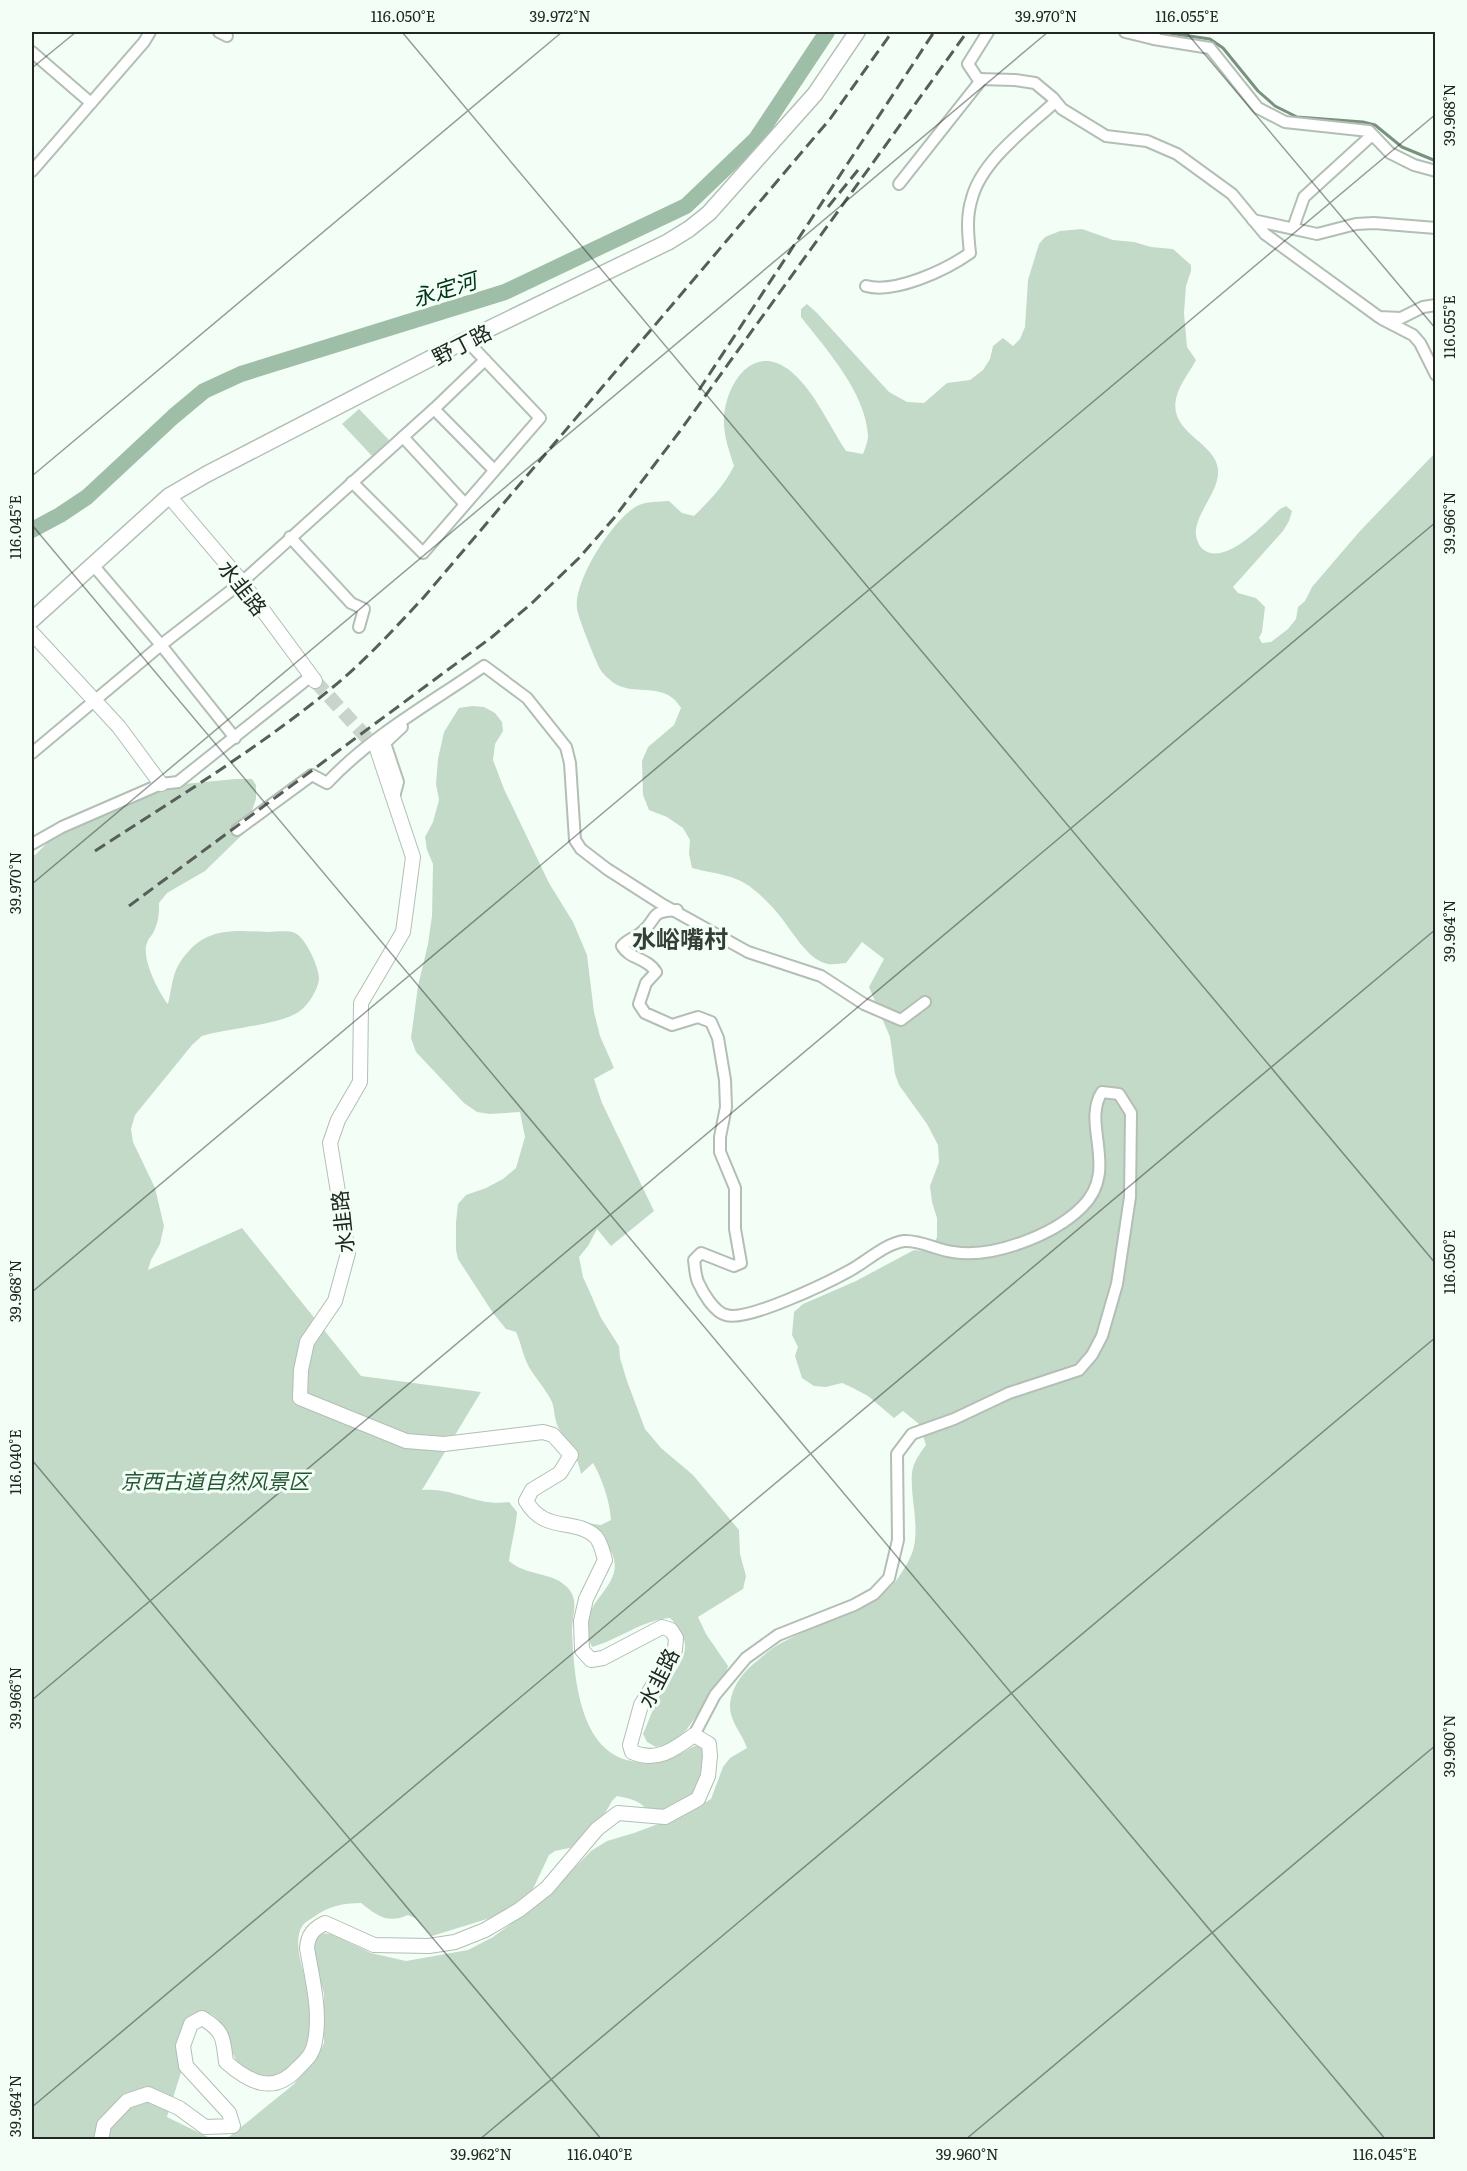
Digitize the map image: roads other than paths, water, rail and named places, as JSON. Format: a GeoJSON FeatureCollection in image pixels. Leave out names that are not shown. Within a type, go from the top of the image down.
{"type":"FeatureCollection","features":[{"type":"Feature","properties":{"kind":"main road","name":"野丁路"},"geometry":{"type":"LineString","coordinates":[[32,620],[169,496],[207,474],[466,340],[668,242],[709,213],[814,94],[857,32]]}},
{"type":"Feature","properties":{"kind":"street"},"geometry":{"type":"LineString","coordinates":[[32,171],[144,42],[150,32]]}},
{"type":"Feature","properties":{"kind":"street"},"geometry":{"type":"LineString","coordinates":[[988,32],[968,64],[978,79],[1035,83],[1062,109],[1106,136],[1147,141],[1177,154],[1232,194],[1265,234],[1379,317],[1413,335],[1420,343],[1436,375]]}},
{"type":"Feature","properties":{"kind":"street"},"geometry":{"type":"LineString","coordinates":[[1125,32],[1155,35],[1210,48],[1258,108],[1285,122],[1369,131],[1389,153],[1414,165],[1436,171]]}},
{"type":"Feature","properties":{"kind":"street"},"geometry":{"type":"LineString","coordinates":[[32,52],[91,103]]}},
{"type":"Feature","properties":{"kind":"street"},"geometry":{"type":"LineString","coordinates":[[899,184],[982,79]]}},
{"type":"Feature","properties":{"kind":"street"},"geometry":{"type":"LineString","coordinates":[[866,286],[877,289],[900,285],[952,266],[970,253],[968,219],[972,198],[981,175],[1010,143],[1055,102]]}},
{"type":"Feature","properties":{"kind":"street"},"geometry":{"type":"LineString","coordinates":[[1293,228],[1304,197],[1372,135]]}},
{"type":"Feature","properties":{"kind":"street"},"geometry":{"type":"LineString","coordinates":[[1253,220],[1317,234],[1356,224],[1374,223],[1436,228]]}},
{"type":"Feature","properties":{"kind":"street"},"geometry":{"type":"LineString","coordinates":[[1379,317],[1401,318],[1423,307],[1436,305]]}},
{"type":"Feature","properties":{"kind":"street"},"geometry":{"type":"LineString","coordinates":[[352,482],[423,553],[540,418],[466,340]]}},
{"type":"Feature","properties":{"kind":"street"},"geometry":{"type":"LineString","coordinates":[[32,753],[161,645],[242,582],[485,360]]}},
{"type":"Feature","properties":{"kind":"street"},"geometry":{"type":"LineString","coordinates":[[434,409],[494,471]]}},
{"type":"Feature","properties":{"kind":"street"},"geometry":{"type":"LineString","coordinates":[[403,436],[465,504]]}},
{"type":"Feature","properties":{"kind":"street","name":"水韭路"},"geometry":{"type":"LineString","coordinates":[[169,496],[242,582],[313,678]]}},
{"type":"Feature","properties":{"kind":"street"},"geometry":{"type":"LineString","coordinates":[[290,537],[351,603],[364,609],[359,627]]}},
{"type":"Feature","properties":{"kind":"street"},"geometry":{"type":"LineString","coordinates":[[93,565],[161,645],[235,738]]}},
{"type":"Feature","properties":{"kind":"street"},"geometry":{"type":"LineString","coordinates":[[32,633],[119,727],[161,784]]}},
{"type":"Feature","properties":{"kind":"street"},"geometry":{"type":"LineString","coordinates":[[237,830],[312,775],[327,783],[341,768],[395,724],[484,666],[527,698],[566,747],[570,763],[575,840],[581,849],[607,869],[660,903],[677,910],[748,952],[821,976],[864,1004],[900,1020],[925,1002]]}},
{"type":"Feature","properties":{"kind":"street"},"geometry":{"type":"LineString","coordinates":[[32,844],[62,827],[161,784],[178,782],[313,678]]}},
{"type":"Feature","properties":{"kind":"street"},"geometry":{"type":"LineString","coordinates":[[393,797],[398,783],[385,744],[416,711]]}},
{"type":"Feature","properties":{"kind":"street","name":"水韭路"},"geometry":{"type":"LineString","coordinates":[[377,749],[413,857],[403,932],[361,1003],[360,1082],[338,1120],[330,1143],[348,1253],[335,1301],[307,1342],[301,1370],[300,1398],[406,1441],[444,1444],[543,1432],[553,1435],[571,1455],[560,1473],[532,1490],[526,1501],[532,1513],[546,1521],[585,1531],[596,1538],[601,1548],[605,1560],[586,1599],[580,1622],[582,1650],[591,1660],[603,1658],[662,1627],[671,1630],[676,1638],[675,1650],[642,1705],[630,1745],[632,1752],[640,1756],[652,1757],[671,1752],[694,1734]]}},
{"type":"Feature","properties":{"kind":"street"},"geometry":{"type":"LineString","coordinates":[[101,2139],[104,2125],[127,2101],[148,2094],[180,2108],[205,2127],[233,2126],[230,2113],[186,2066],[183,2046],[191,2024],[202,2018],[218,2028],[224,2045],[226,2062],[240,2074],[261,2084],[276,2084],[290,2078],[311,2056],[315,2041],[317,2015],[307,1948],[308,1939],[314,1928],[325,1923],[374,1945],[429,1946],[455,1942],[485,1930],[519,1910],[547,1888],[597,1829],[618,1813],[665,1817],[698,1799],[708,1776],[711,1756],[709,1744],[694,1734],[715,1695],[746,1658],[778,1635],[854,1605],[874,1594],[889,1578],[898,1540],[897,1454],[912,1434],[954,1419],[1009,1393],[1079,1370],[1092,1355],[1102,1336],[1117,1284],[1132,1167],[1131,1113],[1119,1094],[1102,1092],[1097,1099],[1096,1121],[1101,1163],[1099,1178],[1084,1206],[1066,1221],[1036,1237],[1003,1248],[973,1254],[903,1241],[888,1247],[849,1271],[770,1307],[735,1317],[724,1315],[716,1309],[697,1281],[694,1260],[701,1253],[734,1266],[741,1263],[735,1229],[735,1188],[720,1152],[720,1137],[726,1107],[725,1080],[718,1038],[711,1022],[698,1017],[672,1025],[645,1013],[639,1004],[646,983],[656,972],[652,965],[625,951],[622,946],[629,939],[642,933],[655,914],[661,911],[677,910]]}},
{"type":"Feature","properties":{"kind":"waterway","name":"永定河"},"geometry":{"type":"LineString","coordinates":[[32,530],[87,497],[204,391],[241,374],[505,292],[686,206],[756,139],[827,32]]}},
{"type":"Feature","properties":{"kind":"waterway"},"geometry":{"type":"LineString","coordinates":[[1162,32],[1210,39],[1223,48],[1258,91],[1275,106],[1297,117],[1375,125],[1402,147],[1436,161]]}},
{"type":"Feature","properties":{"kind":"tunnel"},"geometry":{"type":"LineString","coordinates":[[315,681],[377,749]]}},
{"type":"Feature","properties":{"kind":"railway"},"geometry":{"type":"LineString","coordinates":[[95,851],[276,731],[333,687],[380,644],[424,597],[830,119],[892,32]]}},
{"type":"Feature","properties":{"kind":"railway"},"geometry":{"type":"LineString","coordinates":[[699,390],[934,32]]}},
{"type":"Feature","properties":{"kind":"railway"},"geometry":{"type":"LineString","coordinates":[[129,906],[492,637],[579,558],[614,518],[680,431],[967,32]]}},
{"type":"Feature","properties":{"kind":"railway"},"geometry":{"type":"LineString","coordinates":[[828,207],[858,170]]}},
{"type":"Feature","properties":{"kind":"district","name":"水峪嘴村"},"geometry":{"type":"Point","coordinates":[680,937]}},
{"type":"Feature","properties":{"kind":"park label","name":"京西古道自然风景区"},"geometry":{"type":"Point","coordinates":[215,1479]}}]}
